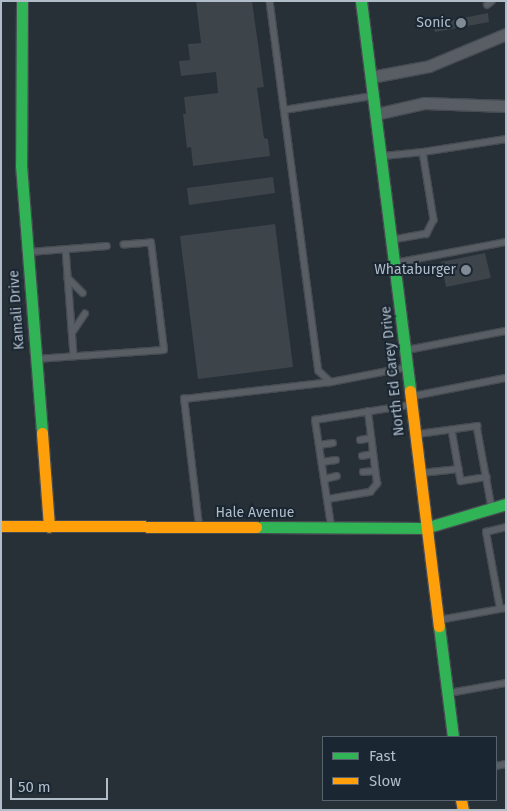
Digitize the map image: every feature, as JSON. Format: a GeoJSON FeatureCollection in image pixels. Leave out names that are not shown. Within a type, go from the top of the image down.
{"type":"FeatureCollection","features":[{"type":"Feature","properties":{"kind":"street","name":"Kamali Drive"},"geometry":{"type":"LineString","coordinates":[[22,1],[21,165],[49,527]]}},
{"type":"Feature","properties":{"kind":"street","name":"North Ed Carey Drive"},"geometry":{"type":"LineString","coordinates":[[362,1],[407,350],[425,528],[453,736]]}},
{"type":"Feature","properties":{"kind":"street"},"geometry":{"type":"LineString","coordinates":[[371,76],[429,66],[506,34]]}},
{"type":"Feature","properties":{"kind":"street"},"geometry":{"type":"LineString","coordinates":[[376,114],[424,103],[506,106]]}},
{"type":"Feature","properties":{"kind":"street","name":"Hale Avenue"},"geometry":{"type":"LineString","coordinates":[[1,526],[425,528],[506,504]]}},
{"type":"Feature","properties":{"kind":"lane"},"geometry":{"type":"LineString","coordinates":[[270,1],[319,371],[331,382]]}},
{"type":"Feature","properties":{"kind":"lane"},"geometry":{"type":"LineString","coordinates":[[284,110],[374,95]]}},
{"type":"Feature","properties":{"kind":"lane"},"geometry":{"type":"LineString","coordinates":[[382,157],[506,139]]}},
{"type":"Feature","properties":{"kind":"lane"},"geometry":{"type":"LineString","coordinates":[[392,240],[427,234],[432,228],[434,220],[423,152]]}},
{"type":"Feature","properties":{"kind":"lane"},"geometry":{"type":"LineString","coordinates":[[396,263],[506,242]]}},
{"type":"Feature","properties":{"kind":"lane"},"geometry":{"type":"LineString","coordinates":[[36,359],[164,350],[151,243],[124,245]]}},
{"type":"Feature","properties":{"kind":"lane"},"geometry":{"type":"LineString","coordinates":[[28,252],[107,246]]}},
{"type":"Feature","properties":{"kind":"lane"},"geometry":{"type":"LineString","coordinates":[[66,250],[74,356]]}},
{"type":"Feature","properties":{"kind":"lane"},"geometry":{"type":"LineString","coordinates":[[68,278],[84,293]]}},
{"type":"Feature","properties":{"kind":"lane"},"geometry":{"type":"LineString","coordinates":[[72,333],[85,314]]}},
{"type":"Feature","properties":{"kind":"lane"},"geometry":{"type":"LineString","coordinates":[[407,350],[506,331]]}},
{"type":"Feature","properties":{"kind":"lane"},"geometry":{"type":"LineString","coordinates":[[199,528],[184,399],[331,382],[409,367]]}},
{"type":"Feature","properties":{"kind":"lane"},"geometry":{"type":"LineString","coordinates":[[332,528],[315,420],[368,412],[506,378]]}},
{"type":"Feature","properties":{"kind":"lane"},"geometry":{"type":"LineString","coordinates":[[328,498],[370,492],[377,484],[368,412]]}},
{"type":"Feature","properties":{"kind":"lane"},"geometry":{"type":"LineString","coordinates":[[416,435],[477,426],[492,508]]}},
{"type":"Feature","properties":{"kind":"lane"},"geometry":{"type":"LineString","coordinates":[[452,430],[460,466],[461,482],[487,477]]}},
{"type":"Feature","properties":{"kind":"lane"},"geometry":{"type":"LineString","coordinates":[[360,440],[371,438]]}},
{"type":"Feature","properties":{"kind":"lane"},"geometry":{"type":"LineString","coordinates":[[319,446],[333,443]]}},
{"type":"Feature","properties":{"kind":"lane"},"geometry":{"type":"LineString","coordinates":[[362,456],[373,454]]}},
{"type":"Feature","properties":{"kind":"lane"},"geometry":{"type":"LineString","coordinates":[[322,462],[336,460]]}},
{"type":"Feature","properties":{"kind":"lane"},"geometry":{"type":"LineString","coordinates":[[476,461],[483,460]]}},
{"type":"Feature","properties":{"kind":"lane"},"geometry":{"type":"LineString","coordinates":[[419,473],[460,466]]}},
{"type":"Feature","properties":{"kind":"lane"},"geometry":{"type":"LineString","coordinates":[[363,472],[375,470]]}},
{"type":"Feature","properties":{"kind":"lane"},"geometry":{"type":"LineString","coordinates":[[325,478],[337,476]]}},
{"type":"Feature","properties":{"kind":"lane"},"geometry":{"type":"LineString","coordinates":[[437,620],[503,608],[486,532],[506,527]]}},
{"type":"Feature","properties":{"kind":"lane"},"geometry":{"type":"LineString","coordinates":[[447,693],[506,683]]}},
{"type":"Feature","properties":{"kind":"building"},"geometry":{"type":"Polygon","coordinates":[[[196,1],[252,1],[264,87],[257,88],[264,138],[268,139],[270,156],[193,166],[191,147],[187,148],[183,114],[186,114],[184,97],[218,93],[216,72],[181,76],[179,61],[190,60],[188,44],[201,43],[196,1]]]}},
{"type":"Feature","properties":{"kind":"building","name":"Sonic"},"geometry":{"type":"Polygon","coordinates":[[[488,13],[489,22],[435,32],[433,24],[488,13]]]}},
{"type":"Feature","properties":{"kind":"building"},"geometry":{"type":"Polygon","coordinates":[[[273,177],[275,193],[189,205],[187,188],[273,177]]]}},
{"type":"Feature","properties":{"kind":"building"},"geometry":{"type":"Polygon","coordinates":[[[275,224],[293,367],[198,379],[180,236],[275,224]]]}},
{"type":"Feature","properties":{"kind":"building","name":"Whataburger"},"geometry":{"type":"Polygon","coordinates":[[[485,253],[491,278],[446,287],[441,262],[485,253]]]}},
{"type":"Feature","properties":{"kind":"traffic: fast"},"geometry":{"type":"LineString","coordinates":[[22,1],[21,165],[42,433]]}},
{"type":"Feature","properties":{"kind":"traffic: fast"},"geometry":{"type":"LineString","coordinates":[[361,1],[410,391]]}},
{"type":"Feature","properties":{"kind":"traffic: fast"},"geometry":{"type":"LineString","coordinates":[[256,527],[425,528],[506,504]]}},
{"type":"Feature","properties":{"kind":"traffic: fast"},"geometry":{"type":"LineString","coordinates":[[439,626],[453,736]]}},
{"type":"Feature","properties":{"kind":"traffic: slow"},"geometry":{"type":"LineString","coordinates":[[410,391],[439,626]]}},
{"type":"Feature","properties":{"kind":"traffic: slow"},"geometry":{"type":"LineString","coordinates":[[42,433],[49,527]]}},
{"type":"Feature","properties":{"kind":"traffic: slow"},"geometry":{"type":"LineString","coordinates":[[1,526],[256,527]]}},
{"type":"Feature","properties":{"kind":"traffic: slow"},"geometry":{"type":"LineString","coordinates":[[461,801],[463,810]]}},
{"type":"Feature","properties":{"kind":"place","name":"Sonic"},"geometry":{"type":"Point","coordinates":[461,23]}},
{"type":"Feature","properties":{"kind":"place","name":"Whataburger"},"geometry":{"type":"Point","coordinates":[466,270]}}]}
